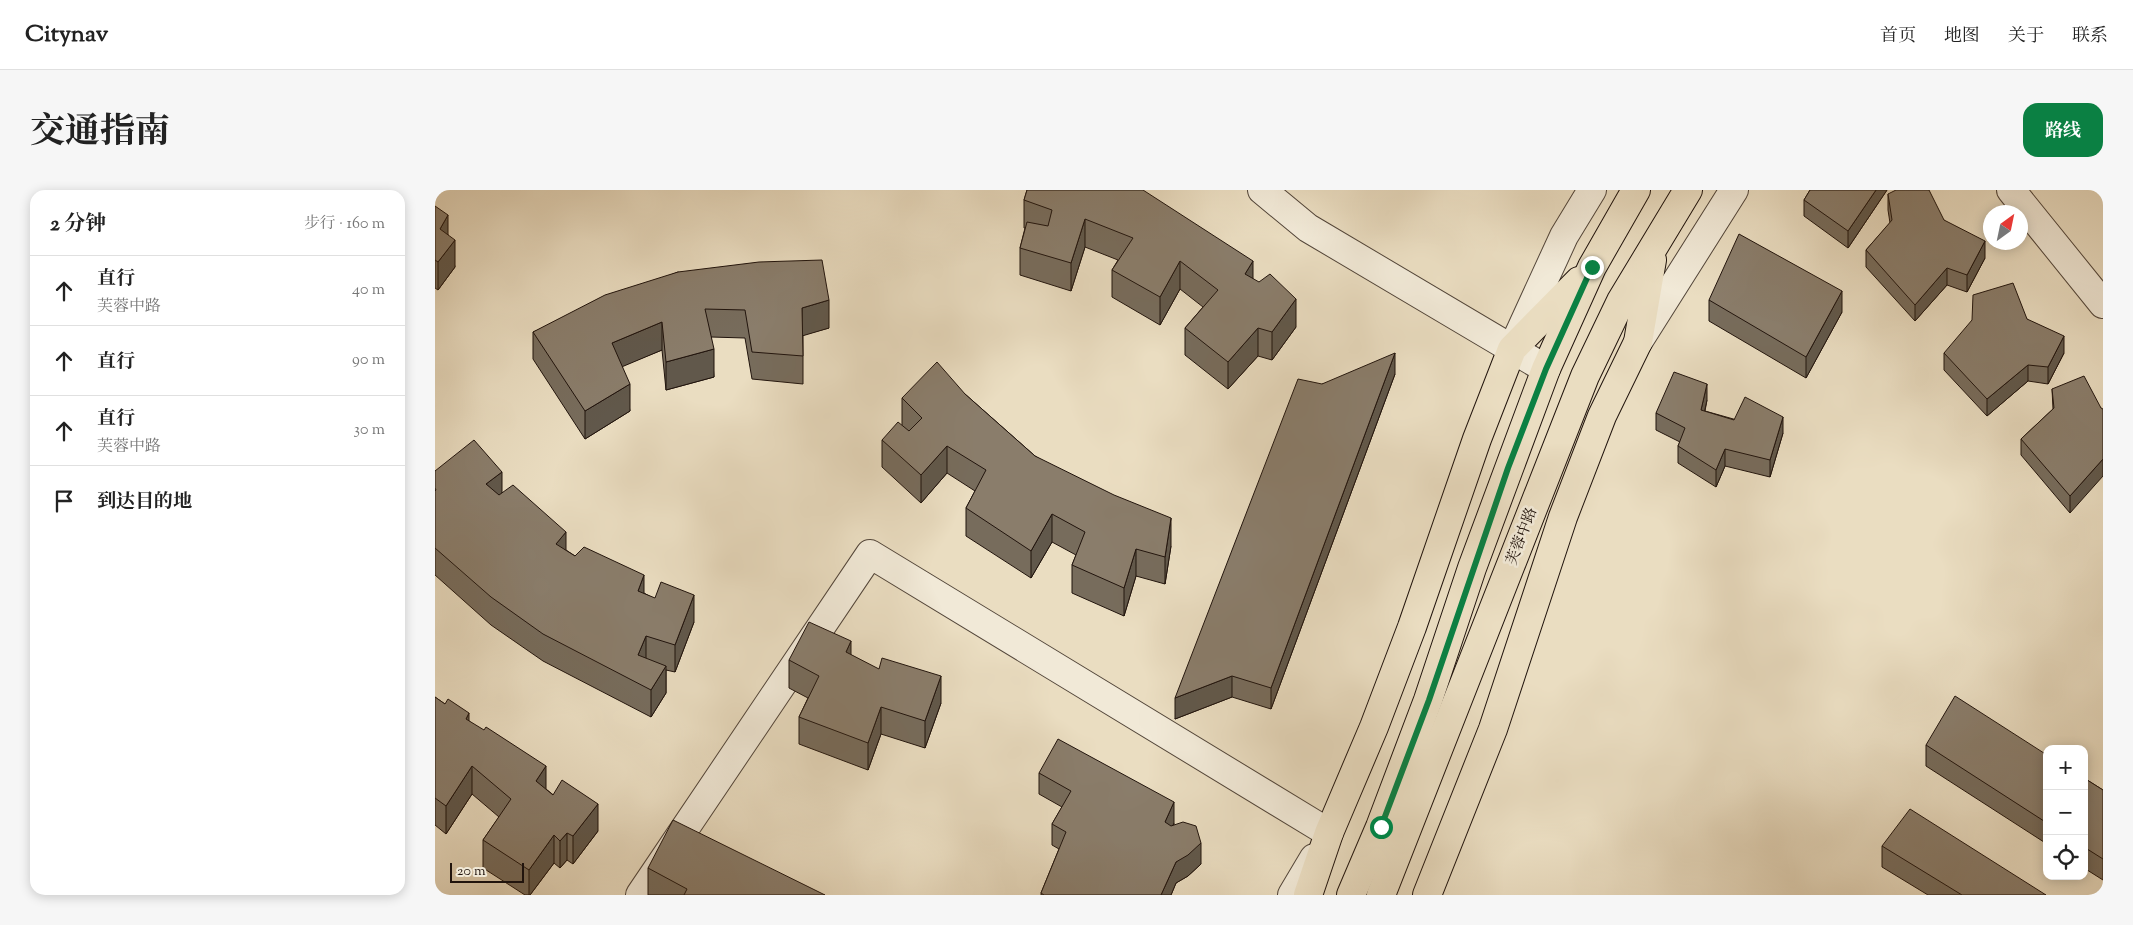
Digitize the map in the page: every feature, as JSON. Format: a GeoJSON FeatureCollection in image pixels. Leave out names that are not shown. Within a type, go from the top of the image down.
{"type":"FeatureCollection","features":[{"type":"Feature","properties":{"kind":"main road"},"geometry":{"type":"LineString","coordinates":[[1351,895],[1381,827],[1429,700],[1472,568],[1546,369],[1592,267],[1636,190]]}},
{"type":"Feature","properties":{"kind":"main road","name":"芙蓉中路"},"geometry":{"type":"LineString","coordinates":[[1381,895],[1585,376],[1621,301],[1688,190]]}},
{"type":"Feature","properties":{"kind":"main road"},"geometry":{"type":"LineString","coordinates":[[1429,892],[1493,729],[1567,508],[1602,416],[1638,342],[1655,242]]}},
{"type":"Feature","properties":{"kind":"main road"},"geometry":{"type":"LineString","coordinates":[[1309,895],[1329,833],[1374,727],[1411,628],[1477,439],[1512,349],[1592,267]]}},
{"type":"Feature","properties":{"kind":"street"},"geometry":{"type":"LineString","coordinates":[[1262,190],[1308,228],[1546,369]]}},
{"type":"Feature","properties":{"kind":"street"},"geometry":{"type":"LineString","coordinates":[[1512,349],[1564,236],[1591,190]]}},
{"type":"Feature","properties":{"kind":"street"},"geometry":{"type":"LineString","coordinates":[[1638,342],[1734,190]]}},
{"type":"Feature","properties":{"kind":"street"},"geometry":{"type":"LineString","coordinates":[[2011,190],[2103,304]]}},
{"type":"Feature","properties":{"kind":"street"},"geometry":{"type":"LineString","coordinates":[[640,895],[870,554],[1329,833],[1292,895]]}},
{"type":"Feature","properties":{"kind":"building"},"geometry":{"type":"Polygon","coordinates":[[[1027,190],[1143,190],[1253,261],[1245,274],[1259,282],[1270,274],[1296,299],[1272,332],[1258,328],[1228,362],[1185,328],[1218,290],[1180,261],[1160,297],[1112,270],[1133,238],[1085,219],[1071,263],[1020,248],[1027,222],[1048,226],[1052,210],[1024,200],[1027,190]]]}},
{"type":"Feature","properties":{"kind":"building"},"geometry":{"type":"Polygon","coordinates":[[[1810,190],[1876,190],[1848,231],[1804,200],[1810,190]]]}},
{"type":"Feature","properties":{"kind":"building"},"geometry":{"type":"Polygon","coordinates":[[[1896,190],[1929,190],[1944,220],[1983,240],[1983,245],[1967,275],[1947,268],[1915,305],[1866,250],[1892,220],[1888,194],[1896,190]]]}},
{"type":"Feature","properties":{"kind":"building"},"geometry":{"type":"Polygon","coordinates":[[[435,206],[448,215],[440,229],[455,240],[438,262],[435,260],[435,206]]]}},
{"type":"Feature","properties":{"kind":"building"},"geometry":{"type":"Polygon","coordinates":[[[1739,234],[1842,291],[1806,357],[1709,300],[1739,234]]]}},
{"type":"Feature","properties":{"kind":"building"},"geometry":{"type":"Polygon","coordinates":[[[822,260],[829,300],[802,308],[803,356],[752,352],[745,310],[705,309],[714,349],[666,362],[662,322],[612,343],[630,384],[585,411],[533,332],[605,295],[678,272],[759,262],[822,260]]]}},
{"type":"Feature","properties":{"kind":"building"},"geometry":{"type":"Polygon","coordinates":[[[2013,283],[2027,319],[2064,336],[2048,367],[2028,365],[1987,399],[1944,353],[1972,320],[1973,295],[2013,283]]]}},
{"type":"Feature","properties":{"kind":"building"},"geometry":{"type":"Polygon","coordinates":[[[1395,353],[1271,688],[1232,676],[1175,698],[1298,379],[1322,384],[1395,353]]]}},
{"type":"Feature","properties":{"kind":"building"},"geometry":{"type":"Polygon","coordinates":[[[937,362],[965,394],[1035,456],[1114,495],[1171,518],[1165,557],[1136,549],[1124,588],[1072,565],[1085,532],[1052,514],[1031,551],[966,508],[986,470],[947,446],[921,475],[882,440],[898,422],[909,431],[922,418],[902,398],[937,362]]]}},
{"type":"Feature","properties":{"kind":"building"},"geometry":{"type":"Polygon","coordinates":[[[1674,372],[1707,384],[1701,410],[1734,420],[1745,397],[1783,417],[1770,460],[1725,449],[1716,470],[1678,446],[1685,428],[1656,413],[1674,372]]]}},
{"type":"Feature","properties":{"kind":"building"},"geometry":{"type":"Polygon","coordinates":[[[2084,376],[2103,409],[2103,459],[2070,496],[2021,439],[2054,408],[2052,389],[2084,376]]]}},
{"type":"Feature","properties":{"kind":"building"},"geometry":{"type":"Polygon","coordinates":[[[474,440],[502,472],[486,484],[499,495],[513,485],[566,532],[556,544],[575,556],[584,547],[644,575],[638,591],[655,598],[661,582],[694,595],[675,645],[646,636],[638,655],[666,666],[651,690],[543,634],[491,597],[435,548],[435,471],[474,440]]]}},
{"type":"Feature","properties":{"kind":"building"},"geometry":{"type":"Polygon","coordinates":[[[809,622],[851,641],[846,652],[879,669],[882,658],[941,676],[925,721],[881,707],[868,743],[799,717],[819,676],[789,660],[809,622]]]}},
{"type":"Feature","properties":{"kind":"building"},"geometry":{"type":"Polygon","coordinates":[[[1955,696],[2043,752],[2043,820],[1926,745],[1955,696]]]}},
{"type":"Feature","properties":{"kind":"building"},"geometry":{"type":"Polygon","coordinates":[[[435,697],[445,704],[448,699],[469,713],[466,719],[484,730],[486,727],[546,766],[536,781],[553,795],[562,780],[598,804],[573,836],[567,833],[560,841],[554,835],[529,870],[483,840],[511,799],[472,766],[446,806],[435,798],[435,697]]]}},
{"type":"Feature","properties":{"kind":"building"},"geometry":{"type":"Polygon","coordinates":[[[1058,739],[1174,802],[1165,822],[1171,826],[1183,822],[1196,826],[1201,843],[1188,855],[1176,862],[1161,895],[1044,895],[1041,893],[1066,832],[1052,824],[1071,791],[1039,773],[1058,739]]]}},
{"type":"Feature","properties":{"kind":"building"},"geometry":{"type":"Polygon","coordinates":[[[2088,781],[2103,790],[2103,859],[2088,850],[2088,781]]]}},
{"type":"Feature","properties":{"kind":"building"},"geometry":{"type":"Polygon","coordinates":[[[1910,809],[2046,895],[1962,895],[1882,846],[1910,809]]]}},
{"type":"Feature","properties":{"kind":"building"},"geometry":{"type":"Polygon","coordinates":[[[673,820],[825,895],[684,895],[687,889],[648,868],[673,820]]]}},
{"type":"Feature","properties":{"kind":"route"},"geometry":{"type":"LineString","coordinates":[[1381,827],[1429,700],[1472,568],[1508,468],[1546,369],[1592,267]]}}]}
